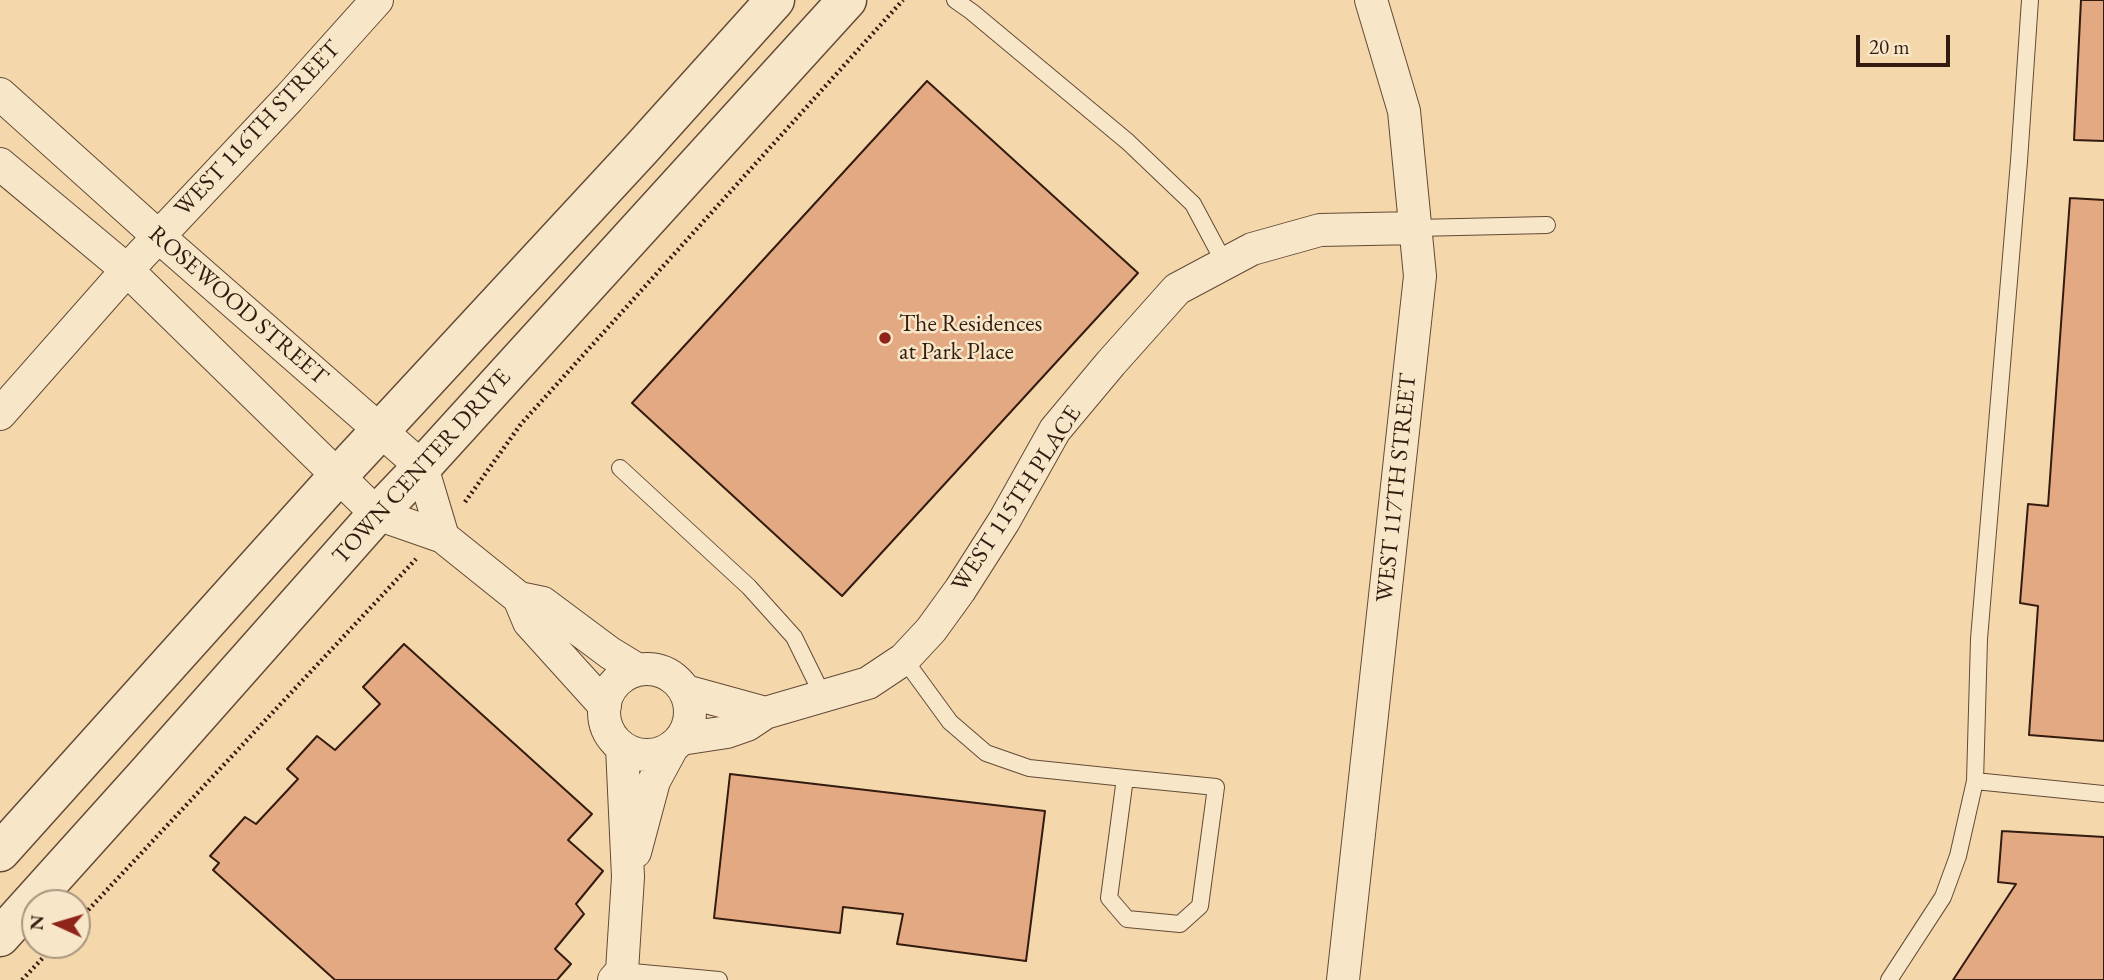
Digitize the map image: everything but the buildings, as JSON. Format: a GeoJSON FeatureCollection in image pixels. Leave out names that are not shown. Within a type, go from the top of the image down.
{"type":"FeatureCollection","features":[{"type":"Feature","properties":{"kind":"street","name":"WEST 116TH STREET"},"geometry":{"type":"LineString","coordinates":[[0,414],[158,236],[289,98],[377,0]]}},
{"type":"Feature","properties":{"kind":"street"},"geometry":{"type":"LineString","coordinates":[[0,852],[338,476],[775,0]]}},
{"type":"Feature","properties":{"kind":"street","name":"TOWN CENTER DRIVE"},"geometry":{"type":"LineString","coordinates":[[0,937],[377,514],[847,0]]}},
{"type":"Feature","properties":{"kind":"street","name":"WEST 117TH STREET"},"geometry":{"type":"LineString","coordinates":[[1343,980],[1420,276],[1404,111],[1371,0]]}},
{"type":"Feature","properties":{"kind":"street","name":"ROSEWOOD STREET"},"geometry":{"type":"LineString","coordinates":[[1,96],[422,467]]}},
{"type":"Feature","properties":{"kind":"street","name":"ROSEWOOD STREET"},"geometry":{"type":"LineString","coordinates":[[0,164],[127,271],[377,514],[440,534],[519,598],[543,603],[610,653],[638,670]]}},
{"type":"Feature","properties":{"kind":"street","name":"WEST 115TH PLACE"},"geometry":{"type":"LineString","coordinates":[[677,743],[727,732],[747,725],[765,713],[868,683],[904,659],[932,630],[960,590],[1004,521],[1055,430],[1177,289],[1252,250],[1320,230],[1416,228]]}},
{"type":"Feature","properties":{"kind":"street"},"geometry":{"type":"LineString","coordinates":[[422,467],[440,534]]}},
{"type":"Feature","properties":{"kind":"street","name":"ROSEWOOD STREET"},"geometry":{"type":"LineString","coordinates":[[519,598],[529,622],[605,706]]}},
{"type":"Feature","properties":{"kind":"street"},"geometry":{"type":"LineString","coordinates":[[628,877],[654,781],[687,729],[690,704],[679,683],[660,671],[649,668],[638,670],[619,679],[612,687],[605,706],[604,718],[613,739],[630,752],[648,755],[657,754],[677,743]]}},
{"type":"Feature","properties":{"kind":"street"},"geometry":{"type":"LineString","coordinates":[[685,691],[765,713]]}},
{"type":"Feature","properties":{"kind":"street"},"geometry":{"type":"LineString","coordinates":[[618,976],[628,877],[622,747]]}},
{"type":"Feature","properties":{"kind":"lane"},"geometry":{"type":"LineString","coordinates":[[955,0],[1128,142],[1193,204],[1225,264]]}},
{"type":"Feature","properties":{"kind":"lane"},"geometry":{"type":"LineString","coordinates":[[1889,980],[1943,897],[1958,856],[1975,781],[1979,639],[2030,0]]}},
{"type":"Feature","properties":{"kind":"lane"},"geometry":{"type":"LineString","coordinates":[[1416,228],[1547,225]]}},
{"type":"Feature","properties":{"kind":"lane"},"geometry":{"type":"LineString","coordinates":[[620,468],[749,587],[794,637],[823,696]]}},
{"type":"Feature","properties":{"kind":"lane"},"geometry":{"type":"LineString","coordinates":[[904,659],[950,722],[986,754],[1029,768],[1216,787],[1200,906],[1180,924],[1127,919],[1109,898],[1125,778]]}},
{"type":"Feature","properties":{"kind":"lane"},"geometry":{"type":"LineString","coordinates":[[1975,781],[2104,794]]}},
{"type":"Feature","properties":{"kind":"lane"},"geometry":{"type":"LineString","coordinates":[[618,976],[719,980]]}},
{"type":"Feature","properties":{"kind":"path"},"geometry":{"type":"LineString","coordinates":[[91,907],[440,534],[521,424],[903,0]]}},
{"type":"Feature","properties":{"kind":"path"},"geometry":{"type":"LineString","coordinates":[[22,980],[42,959]]}},
{"type":"Feature","properties":{"kind":"place","name":"The Residences at Park Place"},"geometry":{"type":"Point","coordinates":[885,338]}}]}
